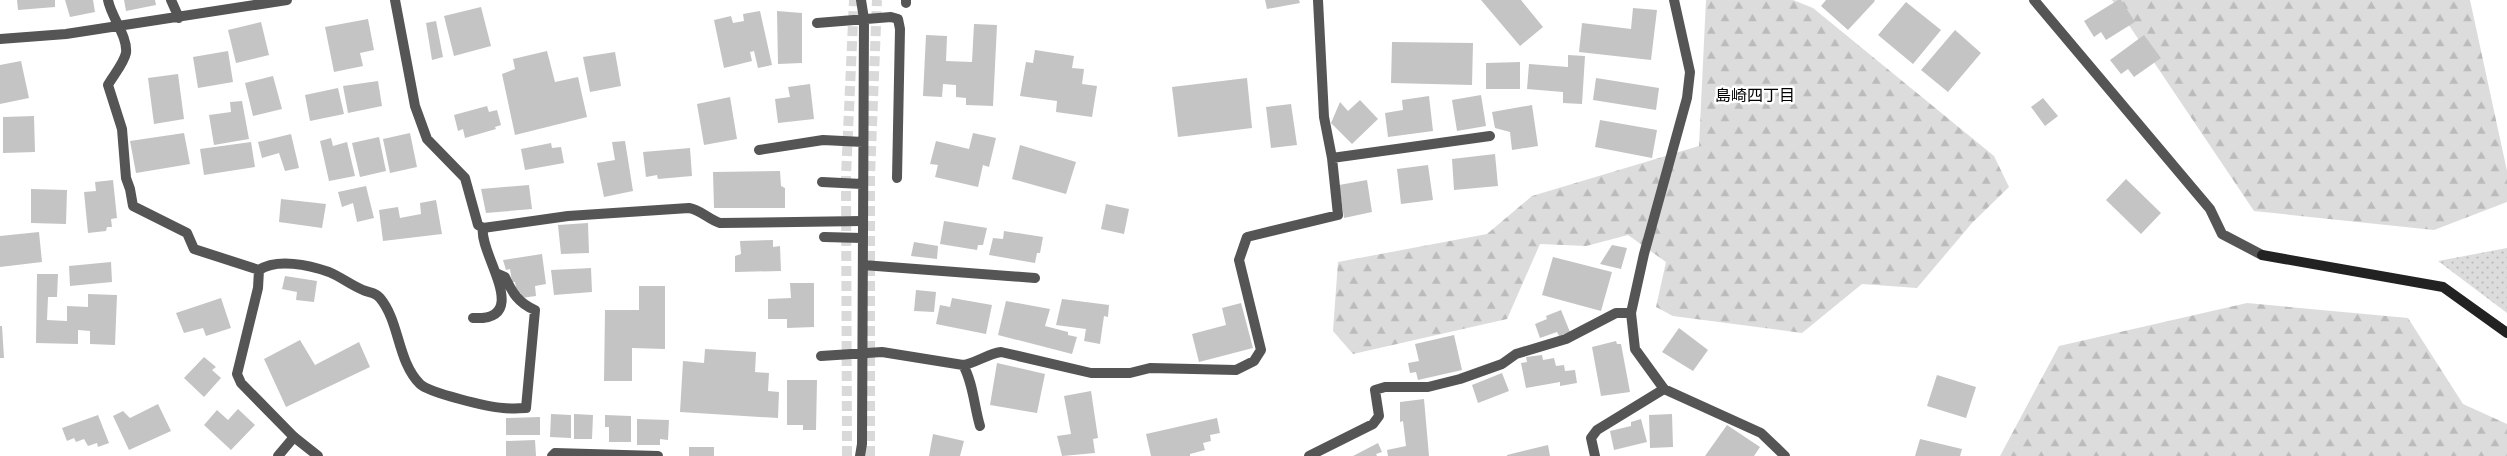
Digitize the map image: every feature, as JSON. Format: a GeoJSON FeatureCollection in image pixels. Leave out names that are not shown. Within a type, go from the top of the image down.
{"type":"FeatureCollection","features":[{"type":"Feature","properties":{"kind":"street"},"geometry":{"type":"LineString","coordinates":[[108,0],[117,27],[125,41],[126,54],[108,85],[122,129],[126,178],[133,206],[186,233],[194,250],[259,270]]}},
{"type":"Feature","properties":{"kind":"street"},"geometry":{"type":"LineString","coordinates":[[171,0],[179,18]]}},
{"type":"Feature","properties":{"kind":"street"},"geometry":{"type":"LineString","coordinates":[[0,39],[66,34],[287,0]]}},
{"type":"Feature","properties":{"kind":"street"},"geometry":{"type":"LineString","coordinates":[[395,0],[415,106],[427,139],[465,178],[478,225],[483,228],[568,216],[689,208],[698,210],[710,220],[720,224],[862,221]]}},
{"type":"Feature","properties":{"kind":"street"},"geometry":{"type":"LineString","coordinates":[[860,456],[862,444],[864,353],[862,184],[864,19],[861,0]]}},
{"type":"Feature","properties":{"kind":"street"},"geometry":{"type":"LineString","coordinates":[[821,356],[882,352],[963,365],[971,364],[991,353],[1001,352],[1091,373],[1130,373],[1150,368],[1236,370],[1254,361],[1262,350],[1239,260],[1247,237],[1338,215],[1332,158],[1324,117],[1318,0]]}},
{"type":"Feature","properties":{"kind":"street"},"geometry":{"type":"LineString","coordinates":[[1674,0],[1690,72],[1687,98],[1644,254],[1631,312],[1635,349],[1664,389],[1761,433],[1785,456]]}},
{"type":"Feature","properties":{"kind":"street"},"geometry":{"type":"LineString","coordinates":[[2034,0],[2210,209],[2222,234],[2262,255],[2443,287],[2507,333]]}},
{"type":"Feature","properties":{"kind":"street"},"geometry":{"type":"LineString","coordinates":[[817,23],[891,17],[898,20],[897,178]]}},
{"type":"Feature","properties":{"kind":"street"},"geometry":{"type":"LineString","coordinates":[[1332,158],[1490,136]]}},
{"type":"Feature","properties":{"kind":"street"},"geometry":{"type":"LineString","coordinates":[[758,150],[823,140],[863,142]]}},
{"type":"Feature","properties":{"kind":"street"},"geometry":{"type":"LineString","coordinates":[[822,182],[862,184]]}},
{"type":"Feature","properties":{"kind":"street"},"geometry":{"type":"LineString","coordinates":[[473,318],[484,318],[494,315],[501,306],[502,295],[496,273],[482,243],[483,228]]}},
{"type":"Feature","properties":{"kind":"street"},"geometry":{"type":"LineString","coordinates":[[824,237],[862,238]]}},
{"type":"Feature","properties":{"kind":"street"},"geometry":{"type":"LineString","coordinates":[[259,270],[268,264],[297,264],[328,272],[363,290],[372,292],[385,305],[408,366],[421,386],[432,391],[504,409],[526,408],[535,310],[523,304],[513,294],[505,277],[496,273]]}},
{"type":"Feature","properties":{"kind":"street"},"geometry":{"type":"LineString","coordinates":[[862,265],[1035,278]]}},
{"type":"Feature","properties":{"kind":"street"},"geometry":{"type":"LineString","coordinates":[[259,270],[258,288],[237,374],[241,383],[294,437],[318,456]]}},
{"type":"Feature","properties":{"kind":"street"},"geometry":{"type":"LineString","coordinates":[[1309,456],[1373,424],[1378,416],[1375,390],[1385,387],[1428,387],[1460,379],[1502,364],[1516,354],[1566,339],[1616,313],[1631,312]]}},
{"type":"Feature","properties":{"kind":"street"},"geometry":{"type":"LineString","coordinates":[[963,365],[969,376],[980,426]]}},
{"type":"Feature","properties":{"kind":"street"},"geometry":{"type":"LineString","coordinates":[[1595,456],[1591,438],[1596,430],[1664,389]]}},
{"type":"Feature","properties":{"kind":"street"},"geometry":{"type":"LineString","coordinates":[[278,456],[294,437]]}},
{"type":"Feature","properties":{"kind":"street"},"geometry":{"type":"LineString","coordinates":[[552,456],[555,453],[658,456]]}},
{"type":"Feature","properties":{"kind":"green space"},"geometry":{"type":"Polygon","coordinates":[[[1706,0],[1793,0],[1813,8],[1994,156],[2009,187],[1972,223],[1917,288],[1862,284],[1802,333],[1673,316],[1656,307],[1666,262],[1628,235],[1586,246],[1540,244],[1507,319],[1353,354],[1333,331],[1338,262],[1487,234],[1532,196],[1699,146],[1706,0]]]}},
{"type":"Feature","properties":{"kind":"green space"},"geometry":{"type":"Polygon","coordinates":[[[2112,0],[2470,0],[2507,171],[2507,202],[2434,230],[2254,211],[2112,0]]]}},
{"type":"Feature","properties":{"kind":"green space"},"geometry":{"type":"Polygon","coordinates":[[[2507,248],[2507,313],[2438,261],[2507,248]]]}},
{"type":"Feature","properties":{"kind":"green space"},"geometry":{"type":"Polygon","coordinates":[[[2247,303],[2408,318],[2463,404],[2507,424],[2507,456],[2000,456],[2059,346],[2247,303]]]}},
{"type":"Feature","properties":{"kind":"building"},"geometry":{"type":"Polygon","coordinates":[[[17,0],[55,0],[55,7],[18,10],[17,0]]]}},
{"type":"Feature","properties":{"kind":"building"},"geometry":{"type":"Polygon","coordinates":[[[65,0],[93,0],[95,12],[70,17],[65,0]]]}},
{"type":"Feature","properties":{"kind":"building"},"geometry":{"type":"Polygon","coordinates":[[[124,0],[155,0],[156,5],[126,11],[124,0]]]}},
{"type":"Feature","properties":{"kind":"building"},"geometry":{"type":"Polygon","coordinates":[[[1265,0],[1299,0],[1300,3],[1267,9],[1265,0]]]}},
{"type":"Feature","properties":{"kind":"building"},"geometry":{"type":"Polygon","coordinates":[[[1481,0],[1521,0],[1543,27],[1520,46],[1481,0]]]}},
{"type":"Feature","properties":{"kind":"building"},"geometry":{"type":"Polygon","coordinates":[[[1826,0],[1875,1],[1848,30],[1821,6],[1826,0]]]}},
{"type":"Feature","properties":{"kind":"building"},"geometry":{"type":"Polygon","coordinates":[[[2121,0],[2135,22],[2106,40],[2101,32],[2094,37],[2084,21],[2121,0]]]}},
{"type":"Feature","properties":{"kind":"building"},"geometry":{"type":"Polygon","coordinates":[[[1906,2],[1941,30],[1913,64],[1878,35],[1906,2]]]}},
{"type":"Feature","properties":{"kind":"building"},"geometry":{"type":"Polygon","coordinates":[[[481,7],[491,46],[454,56],[444,16],[481,7]]]}},
{"type":"Feature","properties":{"kind":"building"},"geometry":{"type":"Polygon","coordinates":[[[1633,8],[1657,10],[1651,60],[1579,52],[1582,23],[1631,29],[1633,8]]]}},
{"type":"Feature","properties":{"kind":"building"},"geometry":{"type":"Polygon","coordinates":[[[760,11],[772,65],[758,68],[754,51],[750,52],[752,61],[724,68],[714,20],[731,16],[733,23],[744,21],[743,14],[760,11]]]}},
{"type":"Feature","properties":{"kind":"building"},"geometry":{"type":"Polygon","coordinates":[[[777,11],[802,13],[802,63],[778,64],[777,11]]]}},
{"type":"Feature","properties":{"kind":"building"},"geometry":{"type":"Polygon","coordinates":[[[368,19],[374,50],[360,53],[363,66],[334,72],[325,27],[368,19]]]}},
{"type":"Feature","properties":{"kind":"building"},"geometry":{"type":"Polygon","coordinates":[[[436,21],[443,57],[432,60],[426,23],[436,21]]]}},
{"type":"Feature","properties":{"kind":"building"},"geometry":{"type":"Polygon","coordinates":[[[261,22],[269,55],[236,63],[228,30],[261,22]]]}},
{"type":"Feature","properties":{"kind":"building"},"geometry":{"type":"Polygon","coordinates":[[[974,24],[997,25],[993,106],[966,105],[966,98],[956,97],[956,85],[943,84],[942,97],[923,96],[926,35],[947,36],[946,61],[972,62],[974,24]]]}},
{"type":"Feature","properties":{"kind":"building"},"geometry":{"type":"Polygon","coordinates":[[[1955,30],[1981,53],[1948,92],[1921,70],[1955,30]]]}},
{"type":"Feature","properties":{"kind":"building"},"geometry":{"type":"Polygon","coordinates":[[[2144,35],[2161,58],[2134,77],[2128,69],[2121,74],[2110,60],[2144,35]]]}},
{"type":"Feature","properties":{"kind":"building"},"geometry":{"type":"Polygon","coordinates":[[[1392,42],[1473,43],[1472,85],[1391,83],[1392,42]]]}},
{"type":"Feature","properties":{"kind":"building"},"geometry":{"type":"Polygon","coordinates":[[[1035,50],[1074,56],[1072,68],[1084,69],[1082,84],[1097,86],[1092,117],[1056,112],[1057,101],[1020,96],[1026,62],[1033,63],[1035,50]]]}},
{"type":"Feature","properties":{"kind":"building"},"geometry":{"type":"Polygon","coordinates":[[[228,51],[233,82],[198,88],[193,57],[228,51]]]}},
{"type":"Feature","properties":{"kind":"building"},"geometry":{"type":"Polygon","coordinates":[[[547,51],[555,82],[578,77],[587,117],[515,135],[502,74],[515,69],[513,59],[547,51]]]}},
{"type":"Feature","properties":{"kind":"building"},"geometry":{"type":"Polygon","coordinates":[[[615,52],[621,86],[590,92],[583,57],[615,52]]]}},
{"type":"Feature","properties":{"kind":"building"},"geometry":{"type":"Polygon","coordinates":[[[1568,55],[1585,56],[1582,104],[1563,103],[1563,92],[1527,89],[1529,64],[1568,67],[1568,55]]]}},
{"type":"Feature","properties":{"kind":"building"},"geometry":{"type":"Polygon","coordinates":[[[21,61],[29,98],[0,104],[0,65],[21,61]]]}},
{"type":"Feature","properties":{"kind":"building"},"geometry":{"type":"Polygon","coordinates":[[[1520,62],[1520,89],[1486,89],[1486,63],[1520,62]]]}},
{"type":"Feature","properties":{"kind":"building"},"geometry":{"type":"Polygon","coordinates":[[[178,74],[184,119],[154,124],[148,78],[178,74]]]}},
{"type":"Feature","properties":{"kind":"building"},"geometry":{"type":"Polygon","coordinates":[[[273,76],[282,109],[253,116],[245,83],[273,76]]]}},
{"type":"Feature","properties":{"kind":"building"},"geometry":{"type":"Polygon","coordinates":[[[1247,78],[1252,128],[1178,137],[1172,87],[1247,78]]]}},
{"type":"Feature","properties":{"kind":"building"},"geometry":{"type":"Polygon","coordinates":[[[1596,78],[1659,88],[1656,110],[1593,100],[1596,78]]]}},
{"type":"Feature","properties":{"kind":"building"},"geometry":{"type":"Polygon","coordinates":[[[378,81],[382,106],[348,113],[343,86],[378,81]]]}},
{"type":"Feature","properties":{"kind":"building"},"geometry":{"type":"Polygon","coordinates":[[[810,84],[814,119],[778,123],[775,99],[790,97],[788,87],[810,84]]]}},
{"type":"Feature","properties":{"kind":"building"},"geometry":{"type":"Polygon","coordinates":[[[338,88],[344,114],[310,121],[305,95],[338,88]]]}},
{"type":"Feature","properties":{"kind":"building"},"geometry":{"type":"Polygon","coordinates":[[[1481,95],[1486,126],[1457,131],[1452,100],[1481,95]]]}},
{"type":"Feature","properties":{"kind":"building"},"geometry":{"type":"Polygon","coordinates":[[[1429,96],[1433,131],[1388,137],[1385,113],[1403,110],[1402,100],[1429,96]]]}},
{"type":"Feature","properties":{"kind":"building"},"geometry":{"type":"Polygon","coordinates":[[[730,97],[737,139],[704,145],[697,104],[730,97]]]}},
{"type":"Feature","properties":{"kind":"building"},"geometry":{"type":"Polygon","coordinates":[[[2043,98],[2058,116],[2045,126],[2031,107],[2043,98]]]}},
{"type":"Feature","properties":{"kind":"building"},"geometry":{"type":"Polygon","coordinates":[[[1360,100],[1378,119],[1352,144],[1331,123],[1340,102],[1348,111],[1360,100]]]}},
{"type":"Feature","properties":{"kind":"building"},"geometry":{"type":"Polygon","coordinates":[[[242,101],[249,139],[214,145],[209,115],[231,112],[230,102],[242,101]]]}},
{"type":"Feature","properties":{"kind":"building"},"geometry":{"type":"Polygon","coordinates":[[[1291,104],[1297,145],[1271,148],[1266,107],[1291,104]]]}},
{"type":"Feature","properties":{"kind":"building"},"geometry":{"type":"Polygon","coordinates":[[[1532,105],[1538,146],[1512,150],[1510,132],[1495,128],[1492,112],[1532,105]]]}},
{"type":"Feature","properties":{"kind":"building"},"geometry":{"type":"Polygon","coordinates":[[[487,106],[489,112],[497,110],[501,125],[495,127],[496,129],[465,138],[463,129],[458,131],[454,115],[487,106]]]}},
{"type":"Feature","properties":{"kind":"building"},"geometry":{"type":"Polygon","coordinates":[[[34,116],[35,152],[3,153],[3,117],[34,116]]]}},
{"type":"Feature","properties":{"kind":"building"},"geometry":{"type":"Polygon","coordinates":[[[1600,120],[1657,130],[1652,158],[1595,147],[1600,120]]]}},
{"type":"Feature","properties":{"kind":"building"},"geometry":{"type":"Polygon","coordinates":[[[184,133],[190,164],[136,173],[130,141],[184,133]]]}},
{"type":"Feature","properties":{"kind":"building"},"geometry":{"type":"Polygon","coordinates":[[[410,133],[417,167],[390,173],[383,139],[410,133]]]}},
{"type":"Feature","properties":{"kind":"building"},"geometry":{"type":"Polygon","coordinates":[[[973,133],[996,138],[989,167],[983,165],[978,187],[935,177],[938,165],[930,164],[936,141],[969,149],[973,133]]]}},
{"type":"Feature","properties":{"kind":"building"},"geometry":{"type":"Polygon","coordinates":[[[291,134],[299,168],[285,171],[279,153],[262,158],[258,142],[291,134]]]}},
{"type":"Feature","properties":{"kind":"building"},"geometry":{"type":"Polygon","coordinates":[[[379,137],[386,171],[360,177],[352,143],[379,137]]]}},
{"type":"Feature","properties":{"kind":"building"},"geometry":{"type":"Polygon","coordinates":[[[331,138],[333,146],[347,142],[355,176],[329,181],[320,141],[331,138]]]}},
{"type":"Feature","properties":{"kind":"building"},"geometry":{"type":"Polygon","coordinates":[[[625,141],[633,191],[604,197],[597,163],[615,160],[612,142],[625,141]]]}},
{"type":"Feature","properties":{"kind":"building"},"geometry":{"type":"Polygon","coordinates":[[[251,142],[255,167],[204,175],[200,149],[251,142]]]}},
{"type":"Feature","properties":{"kind":"building"},"geometry":{"type":"Polygon","coordinates":[[[551,143],[552,148],[561,147],[564,163],[525,170],[521,149],[551,143]]]}},
{"type":"Feature","properties":{"kind":"building"},"geometry":{"type":"Polygon","coordinates":[[[1020,145],[1076,162],[1066,194],[1012,179],[1020,145]]]}},
{"type":"Feature","properties":{"kind":"building"},"geometry":{"type":"Polygon","coordinates":[[[690,148],[692,176],[658,179],[657,175],[646,177],[643,152],[690,148]]]}},
{"type":"Feature","properties":{"kind":"building"},"geometry":{"type":"Polygon","coordinates":[[[1495,154],[1498,186],[1454,190],[1452,159],[1495,154]]]}},
{"type":"Feature","properties":{"kind":"building"},"geometry":{"type":"Polygon","coordinates":[[[1428,165],[1433,200],[1401,204],[1397,169],[1428,165]]]}},
{"type":"Feature","properties":{"kind":"building"},"geometry":{"type":"Polygon","coordinates":[[[780,171],[781,186],[785,188],[785,208],[714,208],[713,172],[780,171]]]}},
{"type":"Feature","properties":{"kind":"building"},"geometry":{"type":"Polygon","coordinates":[[[2126,179],[2161,213],[2141,234],[2106,200],[2126,179]]]}},
{"type":"Feature","properties":{"kind":"building"},"geometry":{"type":"Polygon","coordinates":[[[113,180],[117,218],[111,219],[112,227],[107,227],[106,231],[88,233],[84,192],[96,191],[95,182],[113,180]]]}},
{"type":"Feature","properties":{"kind":"building"},"geometry":{"type":"Polygon","coordinates":[[[1367,180],[1372,212],[1344,218],[1339,185],[1367,180]]]}},
{"type":"Feature","properties":{"kind":"building"},"geometry":{"type":"Polygon","coordinates":[[[529,185],[532,209],[486,213],[481,189],[529,185]]]}},
{"type":"Feature","properties":{"kind":"building"},"geometry":{"type":"Polygon","coordinates":[[[366,186],[374,218],[357,222],[353,203],[342,207],[338,192],[366,186]]]}},
{"type":"Feature","properties":{"kind":"building"},"geometry":{"type":"Polygon","coordinates":[[[31,189],[67,190],[66,224],[31,223],[31,189]]]}},
{"type":"Feature","properties":{"kind":"building"},"geometry":{"type":"Polygon","coordinates":[[[281,199],[326,204],[322,228],[279,222],[281,199]]]}},
{"type":"Feature","properties":{"kind":"building"},"geometry":{"type":"Polygon","coordinates":[[[436,200],[442,234],[383,241],[379,210],[398,207],[400,218],[421,214],[420,203],[436,200]]]}},
{"type":"Feature","properties":{"kind":"building"},"geometry":{"type":"Polygon","coordinates":[[[1106,204],[1129,209],[1124,234],[1101,229],[1106,204]]]}},
{"type":"Feature","properties":{"kind":"building"},"geometry":{"type":"Polygon","coordinates":[[[944,221],[987,228],[983,245],[978,245],[977,250],[940,244],[944,221]]]}},
{"type":"Feature","properties":{"kind":"building"},"geometry":{"type":"Polygon","coordinates":[[[588,223],[589,253],[561,254],[558,225],[588,223]]]}},
{"type":"Feature","properties":{"kind":"building"},"geometry":{"type":"Polygon","coordinates":[[[1004,231],[1043,237],[1040,253],[1037,253],[1035,263],[989,255],[993,238],[1003,239],[1004,231]]]}},
{"type":"Feature","properties":{"kind":"building"},"geometry":{"type":"Polygon","coordinates":[[[39,232],[42,262],[0,267],[0,236],[39,232]]]}},
{"type":"Feature","properties":{"kind":"building"},"geometry":{"type":"Polygon","coordinates":[[[773,240],[773,247],[780,246],[781,271],[735,272],[735,256],[741,254],[740,241],[773,240]]]}},
{"type":"Feature","properties":{"kind":"building"},"geometry":{"type":"Polygon","coordinates":[[[914,242],[938,246],[937,259],[911,256],[914,242]]]}},
{"type":"Feature","properties":{"kind":"building"},"geometry":{"type":"Polygon","coordinates":[[[1612,245],[1627,248],[1621,269],[1600,264],[1612,245]]]}},
{"type":"Feature","properties":{"kind":"building"},"geometry":{"type":"Polygon","coordinates":[[[542,254],[546,284],[535,286],[536,296],[521,298],[521,293],[517,294],[515,282],[512,282],[510,269],[506,270],[503,260],[542,254]]]}},
{"type":"Feature","properties":{"kind":"building"},"geometry":{"type":"Polygon","coordinates":[[[1553,257],[1612,272],[1601,311],[1542,295],[1553,257]]]}},
{"type":"Feature","properties":{"kind":"building"},"geometry":{"type":"Polygon","coordinates":[[[111,262],[112,282],[70,286],[69,266],[111,262]]]}},
{"type":"Feature","properties":{"kind":"building"},"geometry":{"type":"Polygon","coordinates":[[[591,268],[592,292],[554,295],[551,270],[591,268]]]}},
{"type":"Feature","properties":{"kind":"building"},"geometry":{"type":"Polygon","coordinates":[[[37,274],[58,274],[57,297],[48,297],[47,320],[67,321],[67,306],[88,307],[88,294],[117,295],[115,345],[90,344],[90,331],[78,330],[78,344],[36,343],[37,274]]]}},
{"type":"Feature","properties":{"kind":"building"},"geometry":{"type":"Polygon","coordinates":[[[285,276],[317,281],[314,302],[296,300],[297,292],[282,289],[285,276]]]}},
{"type":"Feature","properties":{"kind":"building"},"geometry":{"type":"Polygon","coordinates":[[[790,283],[814,283],[814,327],[787,328],[787,319],[768,319],[768,299],[791,298],[790,283]]]}},
{"type":"Feature","properties":{"kind":"building"},"geometry":{"type":"Polygon","coordinates":[[[639,286],[665,286],[665,349],[632,348],[632,381],[604,381],[605,310],[639,310],[639,286]]]}},
{"type":"Feature","properties":{"kind":"building"},"geometry":{"type":"Polygon","coordinates":[[[916,290],[936,292],[934,312],[914,311],[916,290]]]}},
{"type":"Feature","properties":{"kind":"building"},"geometry":{"type":"Polygon","coordinates":[[[221,298],[231,328],[206,336],[203,328],[184,333],[176,313],[221,298]]]}},
{"type":"Feature","properties":{"kind":"building"},"geometry":{"type":"Polygon","coordinates":[[[952,298],[992,305],[986,334],[936,324],[940,305],[950,307],[952,298]]]}},
{"type":"Feature","properties":{"kind":"building"},"geometry":{"type":"Polygon","coordinates":[[[1062,299],[1109,305],[1108,317],[1104,316],[1100,344],[1084,341],[1086,329],[1056,325],[1062,299]]]}},
{"type":"Feature","properties":{"kind":"building"},"geometry":{"type":"Polygon","coordinates":[[[1006,301],[1050,309],[1045,326],[1068,332],[1068,335],[1077,337],[1072,354],[998,335],[1006,301]]]}},
{"type":"Feature","properties":{"kind":"building"},"geometry":{"type":"Polygon","coordinates":[[[1241,303],[1253,348],[1199,362],[1192,334],[1226,325],[1222,308],[1241,303]]]}},
{"type":"Feature","properties":{"kind":"building"},"geometry":{"type":"Polygon","coordinates":[[[1561,310],[1570,332],[1559,336],[1557,332],[1540,338],[1535,324],[1547,319],[1546,316],[1561,310]]]}},
{"type":"Feature","properties":{"kind":"building"},"geometry":{"type":"Polygon","coordinates":[[[0,326],[2,326],[4,358],[0,358],[0,326]]]}},
{"type":"Feature","properties":{"kind":"building"},"geometry":{"type":"Polygon","coordinates":[[[1679,328],[1708,350],[1693,371],[1662,352],[1679,328]]]}},
{"type":"Feature","properties":{"kind":"building"},"geometry":{"type":"Polygon","coordinates":[[[1454,335],[1462,370],[1418,380],[1416,372],[1410,373],[1408,363],[1419,361],[1415,344],[1454,335]]]}},
{"type":"Feature","properties":{"kind":"building"},"geometry":{"type":"Polygon","coordinates":[[[300,340],[315,365],[359,342],[370,367],[286,407],[264,359],[300,340]]]}},
{"type":"Feature","properties":{"kind":"building"},"geometry":{"type":"Polygon","coordinates":[[[1616,341],[1617,344],[1621,344],[1630,392],[1601,396],[1592,347],[1616,341]]]}},
{"type":"Feature","properties":{"kind":"building"},"geometry":{"type":"Polygon","coordinates":[[[705,349],[756,352],[755,372],[769,373],[768,391],[779,392],[778,418],[680,412],[683,361],[704,363],[705,349]]]}},
{"type":"Feature","properties":{"kind":"building"},"geometry":{"type":"Polygon","coordinates":[[[1542,355],[1543,360],[1554,358],[1556,366],[1564,365],[1565,371],[1575,370],[1577,383],[1560,386],[1560,382],[1526,388],[1521,363],[1527,362],[1526,357],[1542,355]]]}},
{"type":"Feature","properties":{"kind":"building"},"geometry":{"type":"Polygon","coordinates":[[[204,357],[216,367],[212,370],[221,378],[204,397],[184,378],[204,357]]]}},
{"type":"Feature","properties":{"kind":"building"},"geometry":{"type":"Polygon","coordinates":[[[997,363],[1045,374],[1037,413],[990,405],[997,363]]]}},
{"type":"Feature","properties":{"kind":"building"},"geometry":{"type":"Polygon","coordinates":[[[1502,373],[1509,391],[1478,403],[1472,385],[1502,373]]]}},
{"type":"Feature","properties":{"kind":"building"},"geometry":{"type":"Polygon","coordinates":[[[1937,375],[1976,387],[1966,418],[1927,406],[1937,375]]]}},
{"type":"Feature","properties":{"kind":"building"},"geometry":{"type":"Polygon","coordinates":[[[787,380],[817,380],[816,430],[803,430],[803,425],[787,425],[787,380]]]}},
{"type":"Feature","properties":{"kind":"building"},"geometry":{"type":"Polygon","coordinates":[[[1091,391],[1098,438],[1093,439],[1095,453],[1062,456],[1057,436],[1071,434],[1064,396],[1091,391]]]}},
{"type":"Feature","properties":{"kind":"building"},"geometry":{"type":"Polygon","coordinates":[[[1424,399],[1429,456],[1388,456],[1387,450],[1406,446],[1403,421],[1400,422],[1400,402],[1424,399]]]}},
{"type":"Feature","properties":{"kind":"building"},"geometry":{"type":"Polygon","coordinates":[[[158,404],[171,431],[129,450],[113,416],[123,411],[130,418],[158,404]]]}},
{"type":"Feature","properties":{"kind":"building"},"geometry":{"type":"Polygon","coordinates":[[[238,409],[255,425],[231,450],[204,425],[217,410],[228,420],[238,409]]]}},
{"type":"Feature","properties":{"kind":"building"},"geometry":{"type":"Polygon","coordinates":[[[551,414],[571,415],[571,438],[550,437],[551,414]]]}},
{"type":"Feature","properties":{"kind":"building"},"geometry":{"type":"Polygon","coordinates":[[[574,414],[593,415],[592,439],[574,439],[574,414]]]}},
{"type":"Feature","properties":{"kind":"building"},"geometry":{"type":"Polygon","coordinates":[[[1672,414],[1673,447],[1650,448],[1649,415],[1672,414]]]}},
{"type":"Feature","properties":{"kind":"building"},"geometry":{"type":"Polygon","coordinates":[[[98,415],[109,443],[98,447],[97,443],[88,446],[84,439],[76,442],[74,438],[67,441],[62,428],[98,415]]]}},
{"type":"Feature","properties":{"kind":"building"},"geometry":{"type":"Polygon","coordinates":[[[605,415],[631,416],[631,442],[609,442],[609,427],[605,427],[605,415]]]}},
{"type":"Feature","properties":{"kind":"building"},"geometry":{"type":"Polygon","coordinates":[[[540,417],[540,435],[506,435],[506,418],[540,417]]]}},
{"type":"Feature","properties":{"kind":"building"},"geometry":{"type":"Polygon","coordinates":[[[1217,418],[1220,433],[1210,435],[1211,441],[1203,443],[1205,450],[1190,454],[1190,456],[1151,456],[1146,434],[1217,418]]]}},
{"type":"Feature","properties":{"kind":"building"},"geometry":{"type":"Polygon","coordinates":[[[637,419],[669,420],[668,440],[660,439],[660,445],[637,445],[637,419]]]}},
{"type":"Feature","properties":{"kind":"building"},"geometry":{"type":"Polygon","coordinates":[[[1641,419],[1647,442],[1614,450],[1610,431],[1631,426],[1631,422],[1641,419]]]}},
{"type":"Feature","properties":{"kind":"building"},"geometry":{"type":"Polygon","coordinates":[[[1727,425],[1760,447],[1754,456],[1705,456],[1727,425]]]}},
{"type":"Feature","properties":{"kind":"building"},"geometry":{"type":"Polygon","coordinates":[[[933,434],[964,441],[960,456],[929,456],[933,434]]]}},
{"type":"Feature","properties":{"kind":"building"},"geometry":{"type":"Polygon","coordinates":[[[1920,439],[1962,449],[1960,456],[1915,456],[1920,439]]]}},
{"type":"Feature","properties":{"kind":"building"},"geometry":{"type":"Polygon","coordinates":[[[535,440],[536,456],[506,456],[506,441],[535,440]]]}},
{"type":"Feature","properties":{"kind":"building"},"geometry":{"type":"Polygon","coordinates":[[[1378,443],[1382,452],[1376,454],[1377,456],[1353,456],[1378,443]]]}},
{"type":"Feature","properties":{"kind":"building"},"geometry":{"type":"Polygon","coordinates":[[[1548,445],[1550,456],[1507,456],[1507,455],[1548,445]]]}},
{"type":"Feature","properties":{"kind":"building"},"geometry":{"type":"Polygon","coordinates":[[[689,447],[714,447],[714,456],[689,456],[689,447]]]}},
{"type":"Feature","properties":{"kind":"tunnel"},"geometry":{"type":"LineString","coordinates":[[847,456],[846,176],[854,0]]}},
{"type":"Feature","properties":{"kind":"tunnel"},"geometry":{"type":"LineString","coordinates":[[870,456],[870,176],[877,0]]}},
{"type":"Feature","properties":{"kind":"district","name":"島崎四丁目"},"geometry":{"type":"Point","coordinates":[1755,95]}}]}
